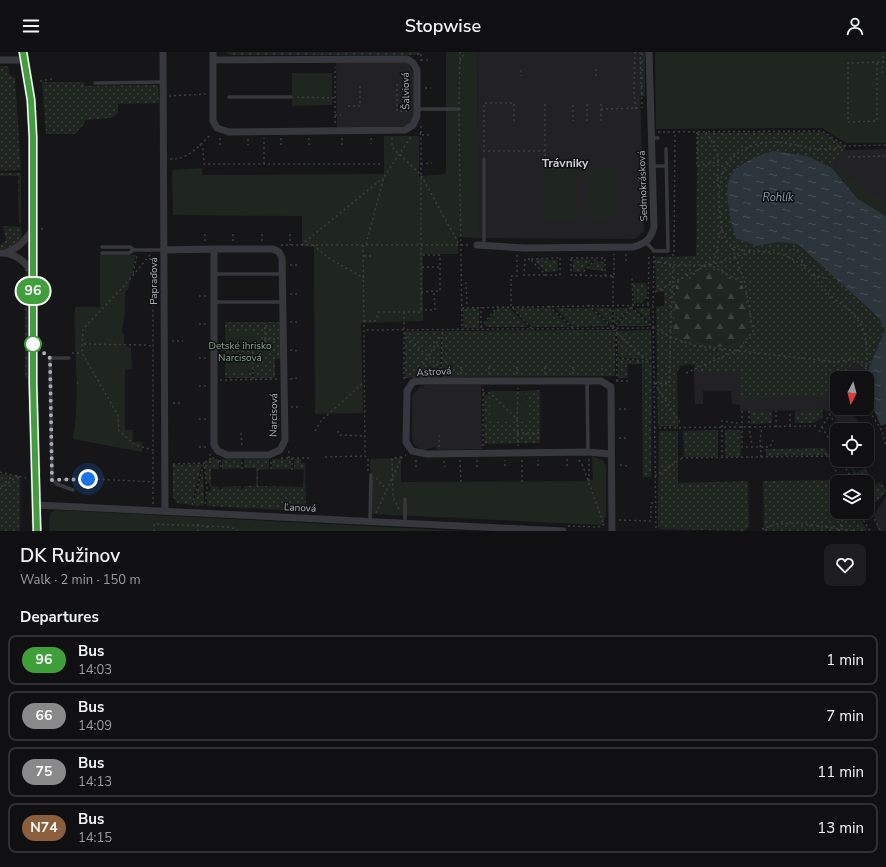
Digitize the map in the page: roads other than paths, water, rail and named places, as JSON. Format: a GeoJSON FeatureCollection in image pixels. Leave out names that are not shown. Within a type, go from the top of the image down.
{"type":"FeatureCollection","features":[{"type":"Feature","properties":{"kind":"main road"},"geometry":{"type":"LineString","coordinates":[[24,56],[32,115],[37,229],[33,273],[33,383],[37,478],[37,531]]}},
{"type":"Feature","properties":{"kind":"street","name":"Papraďová"},"geometry":{"type":"LineString","coordinates":[[164,52],[165,511]]}},
{"type":"Feature","properties":{"kind":"street"},"geometry":{"type":"LineString","coordinates":[[213,52],[213,60]]}},
{"type":"Feature","properties":{"kind":"street","name":"Sedmokrásková"},"geometry":{"type":"LineString","coordinates":[[646,242],[652,234],[654,227],[652,166],[654,136],[650,108],[649,52]]}},
{"type":"Feature","properties":{"kind":"street"},"geometry":{"type":"LineString","coordinates":[[0,60],[24,56]]}},
{"type":"Feature","properties":{"kind":"street","name":"Šalviová"},"geometry":{"type":"LineString","coordinates":[[407,59],[413,63],[418,70],[417,116],[413,125],[405,130],[229,132],[217,128],[213,121],[213,60],[407,59]]}},
{"type":"Feature","properties":{"kind":"street"},"geometry":{"type":"LineString","coordinates":[[3,253],[16,249],[37,229]]}},
{"type":"Feature","properties":{"kind":"street"},"geometry":{"type":"LineString","coordinates":[[480,245],[517,247],[633,247],[646,242]]}},
{"type":"Feature","properties":{"kind":"street","name":"Narcisová"},"geometry":{"type":"LineString","coordinates":[[164,250],[214,249],[273,249],[280,252],[282,258],[285,440],[280,450],[269,455],[242,457],[227,456],[218,451],[214,445],[214,350],[212,299],[214,249]]}},
{"type":"Feature","properties":{"kind":"street"},"geometry":{"type":"LineString","coordinates":[[3,253],[23,260],[33,273]]}},
{"type":"Feature","properties":{"kind":"street","name":"Astrová"},"geometry":{"type":"LineString","coordinates":[[612,454],[439,454],[412,451],[406,442],[407,391],[413,382],[419,381],[517,379],[601,381],[612,387],[612,454],[612,531]]}},
{"type":"Feature","properties":{"kind":"street","name":"Ľanová"},"geometry":{"type":"LineString","coordinates":[[37,505],[372,519],[405,523],[562,528]]}},
{"type":"Feature","properties":{"kind":"lane"},"geometry":{"type":"LineString","coordinates":[[95,83],[164,82]]}},
{"type":"Feature","properties":{"kind":"lane"},"geometry":{"type":"LineString","coordinates":[[229,97],[291,97]]}},
{"type":"Feature","properties":{"kind":"lane"},"geometry":{"type":"LineString","coordinates":[[417,109],[459,109]]}},
{"type":"Feature","properties":{"kind":"lane"},"geometry":{"type":"LineString","coordinates":[[646,242],[654,251],[668,251],[666,149]]}},
{"type":"Feature","properties":{"kind":"lane"},"geometry":{"type":"LineString","coordinates":[[480,245],[484,159]]}},
{"type":"Feature","properties":{"kind":"lane"},"geometry":{"type":"LineString","coordinates":[[652,166],[666,166]]}},
{"type":"Feature","properties":{"kind":"lane"},"geometry":{"type":"LineString","coordinates":[[102,247],[130,247],[136,250]]}},
{"type":"Feature","properties":{"kind":"lane"},"geometry":{"type":"LineString","coordinates":[[102,253],[129,253],[136,250],[164,250]]}},
{"type":"Feature","properties":{"kind":"lane"},"geometry":{"type":"LineString","coordinates":[[214,274],[282,274]]}},
{"type":"Feature","properties":{"kind":"lane"},"geometry":{"type":"LineString","coordinates":[[212,299],[282,302]]}},
{"type":"Feature","properties":{"kind":"lane"},"geometry":{"type":"LineString","coordinates":[[69,358],[50,358],[52,480],[57,484],[73,490]]}},
{"type":"Feature","properties":{"kind":"lane"},"geometry":{"type":"LineString","coordinates":[[587,381],[588,453]]}},
{"type":"Feature","properties":{"kind":"lane"},"geometry":{"type":"LineString","coordinates":[[371,475],[372,519]]}},
{"type":"Feature","properties":{"kind":"lane"},"geometry":{"type":"LineString","coordinates":[[405,498],[405,523]]}},
{"type":"Feature","properties":{"kind":"water","name":"Rohlík"},"geometry":{"type":"Polygon","coordinates":[[[773,151],[807,156],[831,167],[858,199],[886,216],[886,424],[881,426],[874,410],[874,371],[868,371],[885,330],[879,318],[798,244],[778,242],[757,246],[736,238],[728,204],[727,195],[729,178],[737,168],[752,159],[773,151]]]}},
{"type":"Feature","properties":{"kind":"district","name":"Trávniky"},"geometry":{"type":"Point","coordinates":[565,163]}},
{"type":"Feature","properties":{"kind":"park label","name":"Detské ihrisko Narcisová"},"geometry":{"type":"Point","coordinates":[240,352]}}]}
